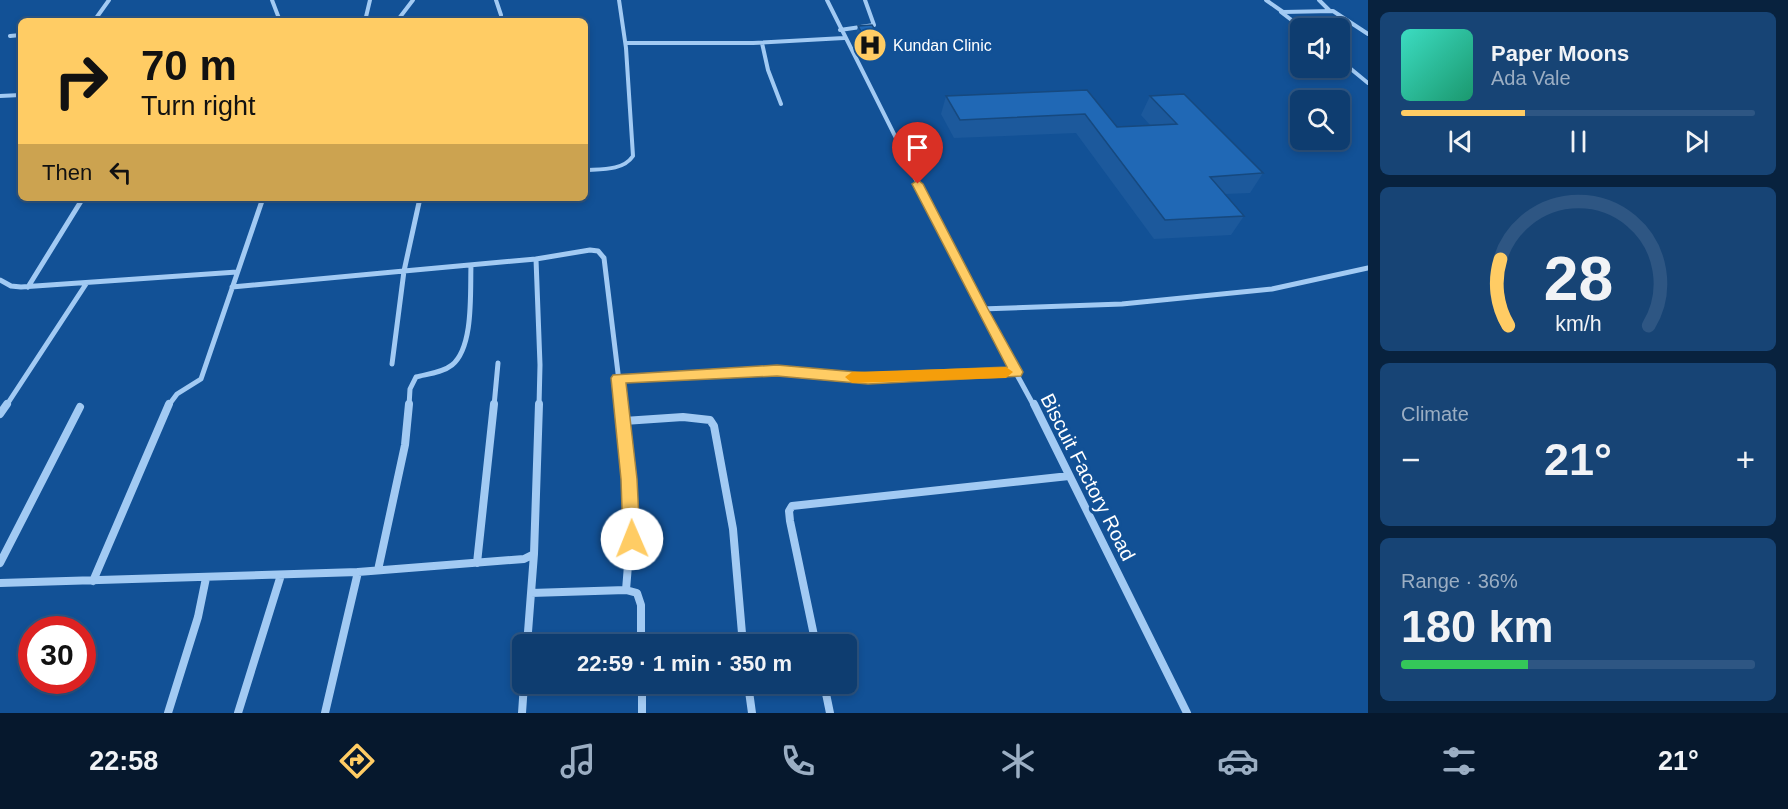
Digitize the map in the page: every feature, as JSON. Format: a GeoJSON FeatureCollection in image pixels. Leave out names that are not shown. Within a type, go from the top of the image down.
{"type":"FeatureCollection","features":[{"type":"Feature","properties":{"kind":"street"},"geometry":{"type":"LineString","coordinates":[[96,18],[109,0]]}},
{"type":"Feature","properties":{"kind":"street"},"geometry":{"type":"LineString","coordinates":[[272,0],[279,18]]}},
{"type":"Feature","properties":{"kind":"street"},"geometry":{"type":"LineString","coordinates":[[365,18],[370,0]]}},
{"type":"Feature","properties":{"kind":"street"},"geometry":{"type":"LineString","coordinates":[[399,18],[412,0]]}},
{"type":"Feature","properties":{"kind":"street"},"geometry":{"type":"LineString","coordinates":[[496,0],[501,15]]}},
{"type":"Feature","properties":{"kind":"street"},"geometry":{"type":"LineString","coordinates":[[588,170],[624,165],[631,162],[633,156],[626,44],[619,0]]}},
{"type":"Feature","properties":{"kind":"street","name":"Biscuit Factory Road"},"geometry":{"type":"LineString","coordinates":[[826,0],[981,309],[1070,476],[1187,713]]}},
{"type":"Feature","properties":{"kind":"street"},"geometry":{"type":"LineString","coordinates":[[840,30],[874,25],[865,0]]}},
{"type":"Feature","properties":{"kind":"street"},"geometry":{"type":"LineString","coordinates":[[1266,0],[1290,18]]}},
{"type":"Feature","properties":{"kind":"street"},"geometry":{"type":"LineString","coordinates":[[1319,0],[1329,10]]}},
{"type":"Feature","properties":{"kind":"street"},"geometry":{"type":"LineString","coordinates":[[1280,10],[1329,10],[1336,12],[1368,34]]}},
{"type":"Feature","properties":{"kind":"street"},"geometry":{"type":"LineString","coordinates":[[10,36],[18,35]]}},
{"type":"Feature","properties":{"kind":"street"},"geometry":{"type":"LineString","coordinates":[[626,44],[762,43],[844,38]]}},
{"type":"Feature","properties":{"kind":"street"},"geometry":{"type":"LineString","coordinates":[[762,43],[768,70],[780,104]]}},
{"type":"Feature","properties":{"kind":"street"},"geometry":{"type":"LineString","coordinates":[[1350,68],[1368,83]]}},
{"type":"Feature","properties":{"kind":"street"},"geometry":{"type":"LineString","coordinates":[[0,96],[18,95]]}},
{"type":"Feature","properties":{"kind":"street"},"geometry":{"type":"LineString","coordinates":[[28,287],[81,201]]}},
{"type":"Feature","properties":{"kind":"street"},"geometry":{"type":"LineString","coordinates":[[93,581],[170,401],[177,392],[195,386],[201,379],[262,201]]}},
{"type":"Feature","properties":{"kind":"street"},"geometry":{"type":"LineString","coordinates":[[392,364],[404,271],[419,201]]}},
{"type":"Feature","properties":{"kind":"street"},"geometry":{"type":"LineString","coordinates":[[232,287],[536,259],[590,250],[602,255],[608,284],[624,421],[631,506],[632,539],[626,590]]}},
{"type":"Feature","properties":{"kind":"street"},"geometry":{"type":"LineString","coordinates":[[528,634],[534,554],[540,365],[536,259]]}},
{"type":"Feature","properties":{"kind":"street"},"geometry":{"type":"LineString","coordinates":[[378,570],[401,468],[410,388],[416,377],[445,369],[461,354],[466,331],[471,265]]}},
{"type":"Feature","properties":{"kind":"street"},"geometry":{"type":"LineString","coordinates":[[981,309],[1122,304],[1272,289],[1368,268]]}},
{"type":"Feature","properties":{"kind":"street"},"geometry":{"type":"LineString","coordinates":[[0,280],[11,286],[28,287],[237,272]]}},
{"type":"Feature","properties":{"kind":"street"},"geometry":{"type":"LineString","coordinates":[[0,414],[86,284]]}},
{"type":"Feature","properties":{"kind":"street"},"geometry":{"type":"LineString","coordinates":[[477,563],[498,363]]}},
{"type":"Feature","properties":{"kind":"street"},"geometry":{"type":"LineString","coordinates":[[618,378],[777,371],[868,379],[1016,372]]}},
{"type":"Feature","properties":{"kind":"street"},"geometry":{"type":"LineString","coordinates":[[0,563],[80,407]]}},
{"type":"Feature","properties":{"kind":"street"},"geometry":{"type":"LineString","coordinates":[[624,421],[694,417],[710,420],[714,426],[725,476],[735,542],[742,634]]}},
{"type":"Feature","properties":{"kind":"street"},"geometry":{"type":"LineString","coordinates":[[814,634],[790,521],[789,511],[792,506],[1070,476]]}},
{"type":"Feature","properties":{"kind":"street"},"geometry":{"type":"LineString","coordinates":[[0,583],[358,572],[524,559],[534,554]]}},
{"type":"Feature","properties":{"kind":"street"},"geometry":{"type":"LineString","coordinates":[[325,713],[358,572]]}},
{"type":"Feature","properties":{"kind":"street"},"geometry":{"type":"LineString","coordinates":[[238,713],[281,575]]}},
{"type":"Feature","properties":{"kind":"street"},"geometry":{"type":"LineString","coordinates":[[168,713],[198,617],[206,578]]}},
{"type":"Feature","properties":{"kind":"street"},"geometry":{"type":"LineString","coordinates":[[531,593],[626,590],[637,593],[641,605],[641,634]]}},
{"type":"Feature","properties":{"kind":"street"},"geometry":{"type":"LineString","coordinates":[[522,713],[523,694]]}},
{"type":"Feature","properties":{"kind":"street"},"geometry":{"type":"LineString","coordinates":[[642,694],[642,713]]}},
{"type":"Feature","properties":{"kind":"street"},"geometry":{"type":"LineString","coordinates":[[749,694],[752,713]]}},
{"type":"Feature","properties":{"kind":"street"},"geometry":{"type":"LineString","coordinates":[[826,694],[830,713]]}},
{"type":"Feature","properties":{"kind":"building"},"geometry":{"type":"Polygon","coordinates":[[[872,25],[885,46],[870,47],[858,26],[872,25]]]}},
{"type":"Feature","properties":{"kind":"building"},"geometry":{"type":"Polygon","coordinates":[[[1087,90],[1117,127],[1177,124],[1150,96],[1184,94],[1263,173],[1210,177],[1244,216],[1165,220],[1085,114],[960,120],[946,96],[1087,90]]]}},
{"type":"Feature","properties":{"kind":"slow traffic"},"geometry":{"type":"LineString","coordinates":[[852,377],[868,379],[1006,372]]}},
{"type":"Feature","properties":{"kind":"place","name":"Kundan Clinic"},"geometry":{"type":"Point","coordinates":[870,45]}},
{"type":"Feature","properties":{"kind":"route"},"geometry":{"type":"LineString","coordinates":[[632,539],[624,421],[618,378],[777,371],[868,379],[1016,372],[981,309],[918,184]]}}]}
